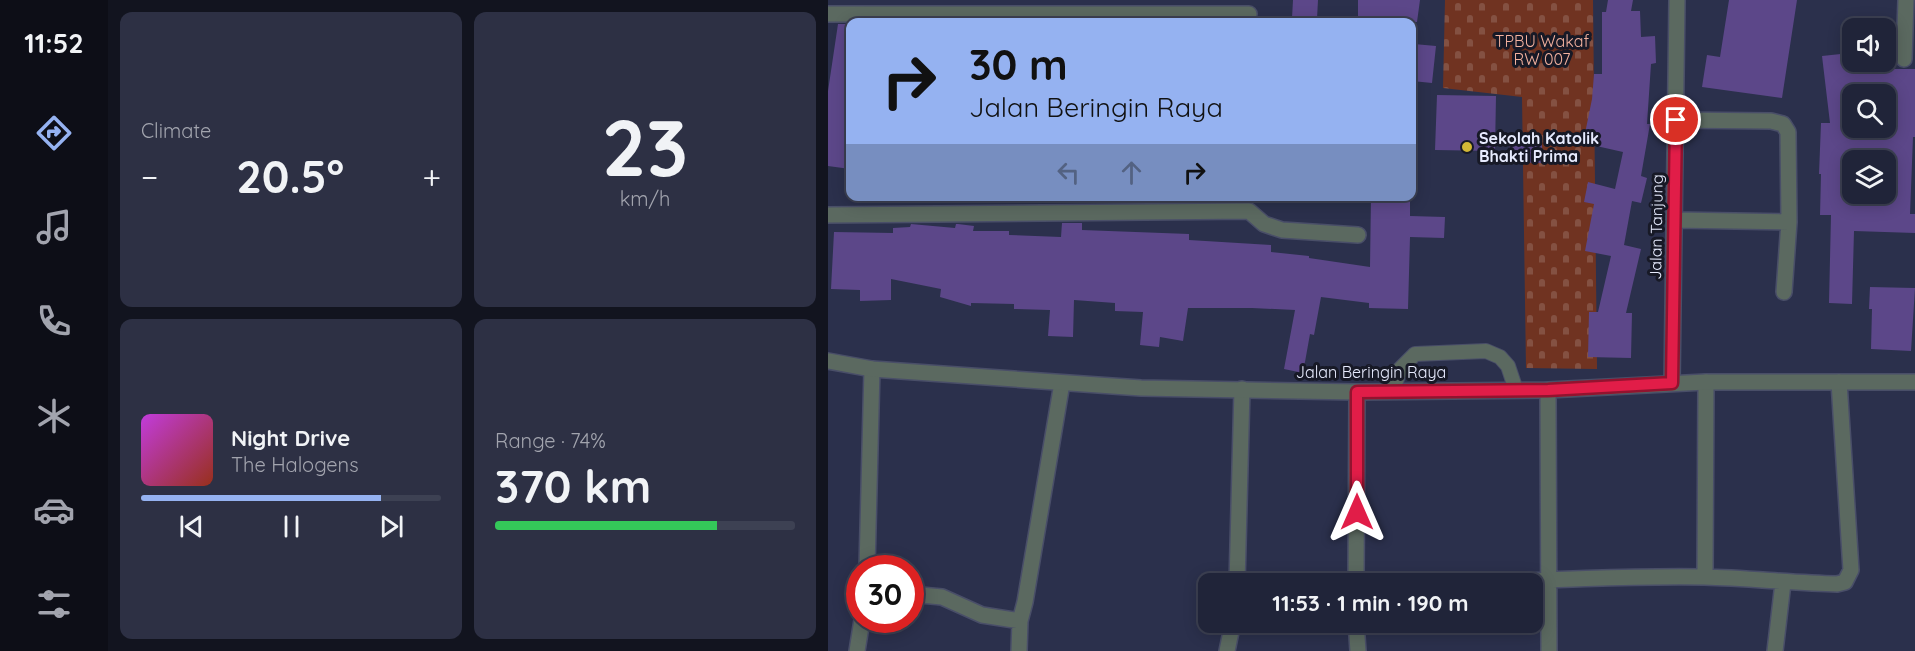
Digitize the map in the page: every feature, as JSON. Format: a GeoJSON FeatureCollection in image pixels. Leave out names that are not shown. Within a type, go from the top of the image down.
{"type":"FeatureCollection","features":[{"type":"Feature","properties":{"kind":"street","name":"Jalan Tanjung"},"geometry":{"type":"LineString","coordinates":[[1672,383],[1677,0]]}},
{"type":"Feature","properties":{"kind":"street"},"geometry":{"type":"LineString","coordinates":[[1904,59],[1906,0]]}},
{"type":"Feature","properties":{"kind":"street"},"geometry":{"type":"LineString","coordinates":[[828,14],[1249,12]]}},
{"type":"Feature","properties":{"kind":"street"},"geometry":{"type":"LineString","coordinates":[[1676,120],[1771,121],[1783,124],[1788,132],[1789,222],[1784,292]]}},
{"type":"Feature","properties":{"kind":"street"},"geometry":{"type":"LineString","coordinates":[[828,214],[1249,204],[1264,224],[1282,230],[1358,234]]}},
{"type":"Feature","properties":{"kind":"street"},"geometry":{"type":"LineString","coordinates":[[1675,220],[1789,222]]}},
{"type":"Feature","properties":{"kind":"street","name":"Jalan Beringin Raya"},"geometry":{"type":"LineString","coordinates":[[828,361],[872,369],[1141,388],[1357,392],[1548,390],[1706,382],[1915,382]]}},
{"type":"Feature","properties":{"kind":"street"},"geometry":{"type":"LineString","coordinates":[[867,555],[872,369]]}},
{"type":"Feature","properties":{"kind":"street"},"geometry":{"type":"LineString","coordinates":[[1705,577],[1706,382]]}},
{"type":"Feature","properties":{"kind":"street"},"geometry":{"type":"LineString","coordinates":[[1543,580],[1705,577],[1783,583],[1837,584],[1845,582],[1851,570],[1839,382]]}},
{"type":"Feature","properties":{"kind":"street"},"geometry":{"type":"LineString","coordinates":[[1019,651],[1020,621],[1062,383]]}},
{"type":"Feature","properties":{"kind":"street"},"geometry":{"type":"LineString","coordinates":[[1237,573],[1242,389]]}},
{"type":"Feature","properties":{"kind":"street"},"geometry":{"type":"LineString","coordinates":[[1548,390],[1549,651]]}},
{"type":"Feature","properties":{"kind":"street"},"geometry":{"type":"LineString","coordinates":[[1356,573],[1357,392]]}},
{"type":"Feature","properties":{"kind":"street"},"geometry":{"type":"LineString","coordinates":[[1776,651],[1783,583]]}},
{"type":"Feature","properties":{"kind":"street"},"geometry":{"type":"LineString","coordinates":[[924,595],[942,597],[982,615],[1020,621]]}},
{"type":"Feature","properties":{"kind":"street"},"geometry":{"type":"LineString","coordinates":[[857,651],[860,633]]}},
{"type":"Feature","properties":{"kind":"street"},"geometry":{"type":"LineString","coordinates":[[1227,651],[1231,633]]}},
{"type":"Feature","properties":{"kind":"street"},"geometry":{"type":"LineString","coordinates":[[1357,633],[1358,651]]}},
{"type":"Feature","properties":{"kind":"lane"},"geometry":{"type":"LineString","coordinates":[[1393,391],[1400,369],[1415,354],[1486,351],[1500,357],[1508,366],[1516,390]]}},
{"type":"Feature","properties":{"kind":"green space","name":"TPBU Wakaf RW 007"},"geometry":{"type":"Polygon","coordinates":[[[1445,0],[1593,0],[1597,369],[1526,368],[1522,97],[1443,88],[1445,0]]]}},
{"type":"Feature","properties":{"kind":"building"},"geometry":{"type":"Polygon","coordinates":[[[1293,0],[1318,0],[1317,18],[1292,18],[1293,0]]]}},
{"type":"Feature","properties":{"kind":"building"},"geometry":{"type":"Polygon","coordinates":[[[1358,0],[1420,0],[1417,22],[1416,18],[1358,18],[1358,0]]]}},
{"type":"Feature","properties":{"kind":"building"},"geometry":{"type":"Polygon","coordinates":[[[1608,0],[1633,0],[1631,11],[1640,11],[1641,37],[1655,36],[1656,63],[1651,64],[1647,124],[1650,124],[1641,176],[1647,178],[1641,203],[1632,201],[1624,245],[1641,249],[1626,313],[1632,313],[1631,358],[1588,357],[1589,312],[1598,312],[1611,256],[1585,251],[1594,204],[1584,202],[1588,182],[1615,189],[1623,152],[1583,143],[1592,99],[1594,74],[1602,74],[1602,12],[1606,12],[1608,0]]]}},
{"type":"Feature","properties":{"kind":"building"},"geometry":{"type":"Polygon","coordinates":[[[1729,0],[1797,0],[1782,98],[1702,87],[1707,55],[1720,57],[1729,0]]]}},
{"type":"Feature","properties":{"kind":"building"},"geometry":{"type":"Polygon","coordinates":[[[838,24],[846,24],[846,168],[828,166],[828,91],[838,24]]]}},
{"type":"Feature","properties":{"kind":"building"},"geometry":{"type":"Polygon","coordinates":[[[1416,44],[1436,46],[1432,83],[1416,81],[1416,44]]]}},
{"type":"Feature","properties":{"kind":"building"},"geometry":{"type":"Polygon","coordinates":[[[1842,54],[1842,72],[1896,72],[1896,69],[1915,69],[1915,137],[1913,137],[1910,214],[1915,214],[1915,233],[1854,231],[1852,304],[1829,303],[1831,215],[1820,215],[1821,174],[1819,174],[1821,123],[1830,123],[1822,56],[1842,54]]]}},
{"type":"Feature","properties":{"kind":"building"},"geometry":{"type":"Polygon","coordinates":[[[1437,95],[1496,96],[1495,151],[1435,150],[1437,95]]]}},
{"type":"Feature","properties":{"kind":"building"},"geometry":{"type":"Polygon","coordinates":[[[1509,142],[1542,143],[1542,163],[1509,162],[1509,142]]]}},
{"type":"Feature","properties":{"kind":"building"},"geometry":{"type":"Polygon","coordinates":[[[1371,201],[1410,201],[1410,216],[1445,217],[1444,238],[1410,237],[1408,309],[1369,308],[1369,303],[1321,297],[1314,335],[1310,334],[1303,373],[1284,369],[1295,310],[1188,308],[1183,341],[1160,337],[1159,347],[1140,345],[1143,312],[1115,311],[1115,303],[1074,300],[1073,337],[1048,336],[1050,310],[1014,309],[1014,304],[971,303],[971,306],[940,297],[941,289],[891,279],[891,300],[860,301],[860,290],[831,289],[834,232],[893,233],[893,228],[910,227],[911,224],[955,228],[958,224],[974,226],[973,231],[1009,231],[1009,235],[1061,237],[1062,223],[1082,223],[1082,230],[1189,234],[1189,240],[1271,245],[1271,252],[1370,267],[1371,201]]]}},
{"type":"Feature","properties":{"kind":"building"},"geometry":{"type":"Polygon","coordinates":[[[1870,287],[1915,288],[1911,351],[1871,349],[1870,287]]]}},
{"type":"Feature","properties":{"kind":"place","name":"Sekolah Katolik Bhakti Prima"},"geometry":{"type":"Point","coordinates":[1467,147]}},
{"type":"Feature","properties":{"kind":"route"},"geometry":{"type":"LineString","coordinates":[[1357,512],[1357,392],[1548,390],[1672,383],[1676,120]]}}]}
